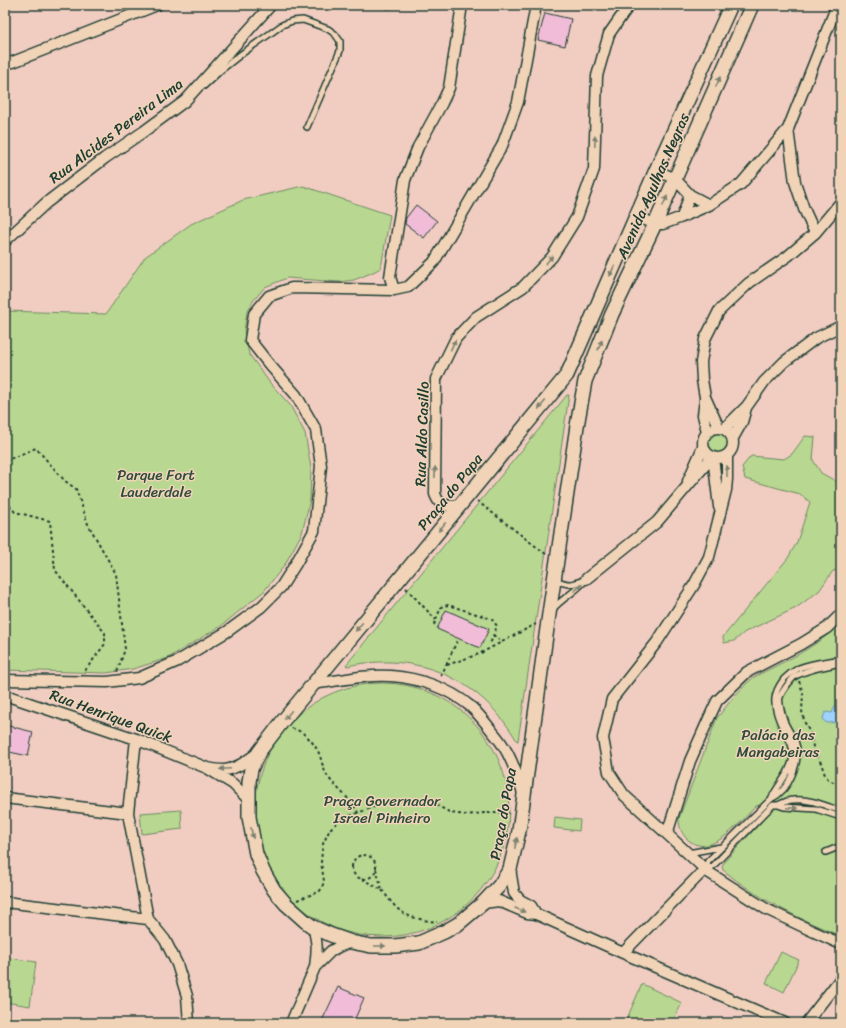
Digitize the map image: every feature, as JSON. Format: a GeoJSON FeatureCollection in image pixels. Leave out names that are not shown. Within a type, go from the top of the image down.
{"type":"FeatureCollection","features":[{"type":"Feature","properties":{"kind":"street"},"geometry":{"type":"LineString","coordinates":[[5,62],[13,62],[157,5]]}},
{"type":"Feature","properties":{"kind":"street","name":"Rua Alcides Pereira Lima"},"geometry":{"type":"LineString","coordinates":[[5,241],[46,203],[105,158],[186,101],[271,5]]}},
{"type":"Feature","properties":{"kind":"street"},"geometry":{"type":"LineString","coordinates":[[394,290],[390,277],[405,180],[418,147],[449,88],[462,5]]}},
{"type":"Feature","properties":{"kind":"street"},"geometry":{"type":"LineString","coordinates":[[5,680],[106,682],[139,678],[178,661],[228,631],[260,607],[281,587],[314,531],[321,466],[316,430],[296,396],[250,340],[254,314],[269,296],[292,288],[394,290],[408,287],[434,262],[502,146],[518,102],[536,5]]}},
{"type":"Feature","properties":{"kind":"street","name":"Rua Aldo Casillo"},"geometry":{"type":"LineString","coordinates":[[459,506],[444,505],[438,502],[435,494],[436,379],[456,338],[476,317],[523,287],[552,257],[577,217],[594,169],[597,76],[609,34],[630,5]]}},
{"type":"Feature","properties":{"kind":"street","name":"Avenida Agulhas Negras"},"geometry":{"type":"LineString","coordinates":[[567,375],[656,170],[731,5]]}},
{"type":"Feature","properties":{"kind":"street","name":"Avenida Agulhas Negras"},"geometry":{"type":"LineString","coordinates":[[585,381],[612,314],[655,224],[752,5]]}},
{"type":"Feature","properties":{"kind":"street"},"geometry":{"type":"LineString","coordinates":[[636,216],[655,224],[663,224],[709,204],[741,184],[788,129],[837,5]]}},
{"type":"Feature","properties":{"kind":"street"},"geometry":{"type":"LineString","coordinates":[[788,129],[795,182],[804,209],[815,233]]}},
{"type":"Feature","properties":{"kind":"street"},"geometry":{"type":"LineString","coordinates":[[656,170],[675,179],[690,195],[709,204]]}},
{"type":"Feature","properties":{"kind":"street"},"geometry":{"type":"LineString","coordinates":[[682,217],[690,195]]}},
{"type":"Feature","properties":{"kind":"street"},"geometry":{"type":"LineString","coordinates":[[707,432],[704,415],[705,397],[701,362],[705,339],[719,311],[749,283],[788,256],[815,233],[841,202]]}},
{"type":"Feature","properties":{"kind":"street"},"geometry":{"type":"LineString","coordinates":[[721,428],[747,406],[764,382],[784,362],[816,338],[841,326]]}},
{"type":"Feature","properties":{"kind":"street"},"geometry":{"type":"LineString","coordinates":[[567,375],[585,381]]}},
{"type":"Feature","properties":{"kind":"street","name":"Praça do Papa"},"geometry":{"type":"LineString","coordinates":[[567,375],[312,684],[259,752],[251,769],[249,782],[249,817],[256,854],[263,871],[274,890],[286,904],[313,927],[331,935],[351,942],[371,946],[395,946],[419,943],[458,924],[483,903],[499,886],[510,869],[522,813],[544,618],[554,580],[585,381]]}},
{"type":"Feature","properties":{"kind":"street"},"geometry":{"type":"LineString","coordinates":[[705,397],[721,428]]}},
{"type":"Feature","properties":{"kind":"street"},"geometry":{"type":"LineString","coordinates":[[703,447],[705,451],[713,457],[718,458],[727,455],[733,448],[733,438],[742,422],[747,406]]}},
{"type":"Feature","properties":{"kind":"street"},"geometry":{"type":"LineString","coordinates":[[683,492],[703,447],[704,437],[707,432],[714,428],[721,428],[731,434],[733,438]]}},
{"type":"Feature","properties":{"kind":"street"},"geometry":{"type":"LineString","coordinates":[[727,455],[727,479],[720,515],[709,556],[694,585],[657,642],[612,699],[603,738],[609,772],[624,795],[708,872],[766,909],[841,944]]}},
{"type":"Feature","properties":{"kind":"street"},"geometry":{"type":"LineString","coordinates":[[586,579],[657,522],[713,457]]}},
{"type":"Feature","properties":{"kind":"street"},"geometry":{"type":"LineString","coordinates":[[713,457],[720,515]]}},
{"type":"Feature","properties":{"kind":"street"},"geometry":{"type":"LineString","coordinates":[[667,834],[690,761],[717,701],[747,672],[801,644],[827,628],[841,614]]}},
{"type":"Feature","properties":{"kind":"street"},"geometry":{"type":"LineString","coordinates":[[312,684],[366,677],[391,676],[411,679],[436,686],[454,695],[470,706],[482,718],[496,736],[507,752],[524,795]]}},
{"type":"Feature","properties":{"kind":"street","name":"Rua Henrique Quick"},"geometry":{"type":"LineString","coordinates":[[5,695],[136,739],[207,768],[233,784],[249,800]]}},
{"type":"Feature","properties":{"kind":"street"},"geometry":{"type":"LineString","coordinates":[[136,739],[128,813],[148,919],[165,940],[177,964],[187,996],[189,1023]]}},
{"type":"Feature","properties":{"kind":"street","name":"Rua Henrique Quick"},"geometry":{"type":"LineString","coordinates":[[207,768],[224,770],[232,768],[240,765],[259,752]]}},
{"type":"Feature","properties":{"kind":"street"},"geometry":{"type":"LineString","coordinates":[[5,798],[128,813]]}},
{"type":"Feature","properties":{"kind":"street"},"geometry":{"type":"LineString","coordinates":[[510,869],[514,893],[520,900],[531,906],[536,914]]}},
{"type":"Feature","properties":{"kind":"street"},"geometry":{"type":"LineString","coordinates":[[623,953],[705,869]]}},
{"type":"Feature","properties":{"kind":"street"},"geometry":{"type":"LineString","coordinates":[[483,903],[499,901],[527,913],[536,914],[785,1023]]}},
{"type":"Feature","properties":{"kind":"street"},"geometry":{"type":"LineString","coordinates":[[5,902],[148,919]]}},
{"type":"Feature","properties":{"kind":"street"},"geometry":{"type":"LineString","coordinates":[[292,1023],[315,967],[317,949],[313,927]]}},
{"type":"Feature","properties":{"kind":"street"},"geometry":{"type":"LineString","coordinates":[[315,967],[338,946],[351,942]]}},
{"type":"Feature","properties":{"kind":"street"},"geometry":{"type":"LineString","coordinates":[[806,1023],[841,978]]}},
{"type":"Feature","properties":{"kind":"street"},"geometry":{"type":"LineString","coordinates":[[5,1022],[16,1023]]}},
{"type":"Feature","properties":{"kind":"lane"},"geometry":{"type":"LineString","coordinates":[[196,90],[205,85],[240,54],[282,25],[292,21],[303,20],[328,29],[335,34],[340,41],[340,51],[307,127]]}},
{"type":"Feature","properties":{"kind":"lane"},"geometry":{"type":"LineString","coordinates":[[554,580],[568,585],[575,584],[586,579]]}},
{"type":"Feature","properties":{"kind":"lane"},"geometry":{"type":"LineString","coordinates":[[544,618],[557,604],[582,585],[586,579]]}},
{"type":"Feature","properties":{"kind":"lane"},"geometry":{"type":"LineString","coordinates":[[771,799],[789,769],[793,756],[791,744],[780,722],[776,709],[776,692],[780,684],[787,676],[799,668],[841,659]]}},
{"type":"Feature","properties":{"kind":"lane"},"geometry":{"type":"LineString","coordinates":[[705,869],[708,861],[721,847],[771,799],[778,795],[790,780],[795,768],[798,749],[786,724],[781,709],[780,696],[784,688],[797,676],[813,670],[841,663]]}},
{"type":"Feature","properties":{"kind":"lane"},"geometry":{"type":"LineString","coordinates":[[705,869],[713,866],[773,805],[778,805],[793,800],[802,800],[814,802],[841,811]]}},
{"type":"Feature","properties":{"kind":"lane"},"geometry":{"type":"LineString","coordinates":[[778,805],[784,808],[816,809],[841,817]]}},
{"type":"Feature","properties":{"kind":"lane"},"geometry":{"type":"LineString","coordinates":[[826,852],[841,846]]}},
{"type":"Feature","properties":{"kind":"lane"},"geometry":{"type":"LineString","coordinates":[[688,853],[721,847]]}},
{"type":"Feature","properties":{"kind":"path"},"geometry":{"type":"LineString","coordinates":[[5,461],[36,448],[65,481],[76,489],[88,524],[116,574],[125,649],[114,681]]}},
{"type":"Feature","properties":{"kind":"path"},"geometry":{"type":"LineString","coordinates":[[5,501],[15,512],[50,522],[55,570],[105,633],[106,644],[78,681]]}},
{"type":"Feature","properties":{"kind":"path"},"geometry":{"type":"LineString","coordinates":[[476,501],[548,556]]}},
{"type":"Feature","properties":{"kind":"path"},"geometry":{"type":"LineString","coordinates":[[405,588],[436,620]]}},
{"type":"Feature","properties":{"kind":"path"},"geometry":{"type":"LineString","coordinates":[[434,625],[441,607],[448,604],[492,619],[497,626],[490,644]]}},
{"type":"Feature","properties":{"kind":"path"},"geometry":{"type":"LineString","coordinates":[[447,665],[479,654],[544,618]]}},
{"type":"Feature","properties":{"kind":"path"},"geometry":{"type":"LineString","coordinates":[[493,636],[502,642]]}},
{"type":"Feature","properties":{"kind":"path"},"geometry":{"type":"LineString","coordinates":[[441,676],[457,641]]}},
{"type":"Feature","properties":{"kind":"path"},"geometry":{"type":"LineString","coordinates":[[797,676],[803,693],[802,711],[804,721],[810,734],[814,751],[821,763],[825,775],[835,783],[841,783]]}},
{"type":"Feature","properties":{"kind":"path"},"geometry":{"type":"LineString","coordinates":[[282,722],[308,737],[319,753],[327,774],[333,783],[355,807],[358,813]]}},
{"type":"Feature","properties":{"kind":"path"},"geometry":{"type":"LineString","coordinates":[[286,904],[314,894],[322,888],[324,881],[321,862],[323,844],[330,829],[341,819],[382,804],[416,799],[427,800],[451,813],[466,815],[484,813],[522,813]]}},
{"type":"Feature","properties":{"kind":"path"},"geometry":{"type":"LineString","coordinates":[[382,890],[376,864],[372,857],[364,854],[357,857],[352,863],[355,874],[382,890],[396,907],[406,915],[431,922],[438,922]]}},
{"type":"Feature","properties":{"kind":"path"},"geometry":{"type":"LineString","coordinates":[[361,878],[365,879],[372,876],[376,868]]}},
{"type":"Feature","properties":{"kind":"green space","name":"Parque Fort Lauderdale"},"geometry":{"type":"Polygon","coordinates":[[[303,186],[390,215],[381,268],[354,280],[339,282],[287,278],[265,287],[253,301],[247,312],[244,331],[249,354],[270,383],[290,405],[305,433],[311,468],[310,500],[302,533],[284,566],[264,591],[221,626],[168,658],[133,669],[106,673],[5,670],[5,311],[106,314],[145,257],[191,224],[243,200],[303,186]]]}},
{"type":"Feature","properties":{"kind":"green space"},"geometry":{"type":"Polygon","coordinates":[[[567,395],[569,395],[517,741],[502,719],[485,701],[466,686],[445,674],[422,667],[398,663],[373,662],[346,665],[567,395]]]}},
{"type":"Feature","properties":{"kind":"green space"},"geometry":{"type":"Polygon","coordinates":[[[714,432],[722,432],[729,439],[729,447],[722,454],[714,454],[707,447],[707,439],[714,432]]]}},
{"type":"Feature","properties":{"kind":"green space"},"geometry":{"type":"Polygon","coordinates":[[[805,436],[815,437],[813,460],[821,473],[841,484],[841,569],[833,571],[819,591],[796,608],[745,632],[734,641],[724,643],[723,637],[788,558],[797,542],[810,502],[800,494],[745,479],[742,467],[751,456],[784,459],[792,454],[805,436]]]}},
{"type":"Feature","properties":{"kind":"green space","name":"Palácio das Mangabeiras"},"geometry":{"type":"Polygon","coordinates":[[[841,623],[841,936],[779,908],[750,890],[723,870],[722,867],[724,862],[766,817],[768,813],[759,805],[756,806],[726,835],[718,841],[708,845],[700,845],[688,840],[682,832],[679,818],[717,718],[732,699],[754,677],[811,647],[841,623]]]}},
{"type":"Feature","properties":{"kind":"green space","name":"Praça Governador Israel Pinheiro"},"geometry":{"type":"Polygon","coordinates":[[[382,683],[407,685],[431,693],[453,704],[472,720],[488,739],[499,761],[507,785],[509,810],[507,835],[499,859],[488,881],[472,900],[453,916],[431,927],[407,935],[382,937],[357,935],[333,927],[311,916],[292,900],[276,881],[265,859],[257,835],[255,810],[257,785],[265,761],[276,739],[292,720],[311,704],[333,693],[357,685],[382,683]]]}},
{"type":"Feature","properties":{"kind":"green space"},"geometry":{"type":"Polygon","coordinates":[[[181,810],[182,829],[142,834],[140,813],[181,810]]]}},
{"type":"Feature","properties":{"kind":"green space"},"geometry":{"type":"Polygon","coordinates":[[[555,817],[580,820],[579,831],[554,828],[555,817]]]}},
{"type":"Feature","properties":{"kind":"green space"},"geometry":{"type":"Polygon","coordinates":[[[781,952],[799,960],[784,992],[766,983],[781,952]]]}},
{"type":"Feature","properties":{"kind":"green space"},"geometry":{"type":"Polygon","coordinates":[[[10,958],[36,962],[30,1006],[5,1002],[10,958]]]}},
{"type":"Feature","properties":{"kind":"green space"},"geometry":{"type":"Polygon","coordinates":[[[642,984],[682,1003],[672,1023],[625,1023],[642,984]]]}},
{"type":"Feature","properties":{"kind":"water"},"geometry":{"type":"Polygon","coordinates":[[[835,706],[841,706],[841,722],[827,723],[823,720],[826,712],[832,713],[835,706]]]}},
{"type":"Feature","properties":{"kind":"building"},"geometry":{"type":"Polygon","coordinates":[[[545,13],[571,19],[565,46],[538,40],[545,13]]]}},
{"type":"Feature","properties":{"kind":"building"},"geometry":{"type":"Polygon","coordinates":[[[416,205],[437,221],[424,238],[405,224],[406,218],[416,205]]]}},
{"type":"Feature","properties":{"kind":"building"},"geometry":{"type":"Polygon","coordinates":[[[446,610],[489,629],[480,648],[437,629],[446,610]]]}},
{"type":"Feature","properties":{"kind":"building"},"geometry":{"type":"Polygon","coordinates":[[[5,725],[33,732],[28,756],[5,751],[5,725]]]}},
{"type":"Feature","properties":{"kind":"building"},"geometry":{"type":"Polygon","coordinates":[[[338,987],[364,998],[353,1023],[321,1023],[338,987]]]}}]}
